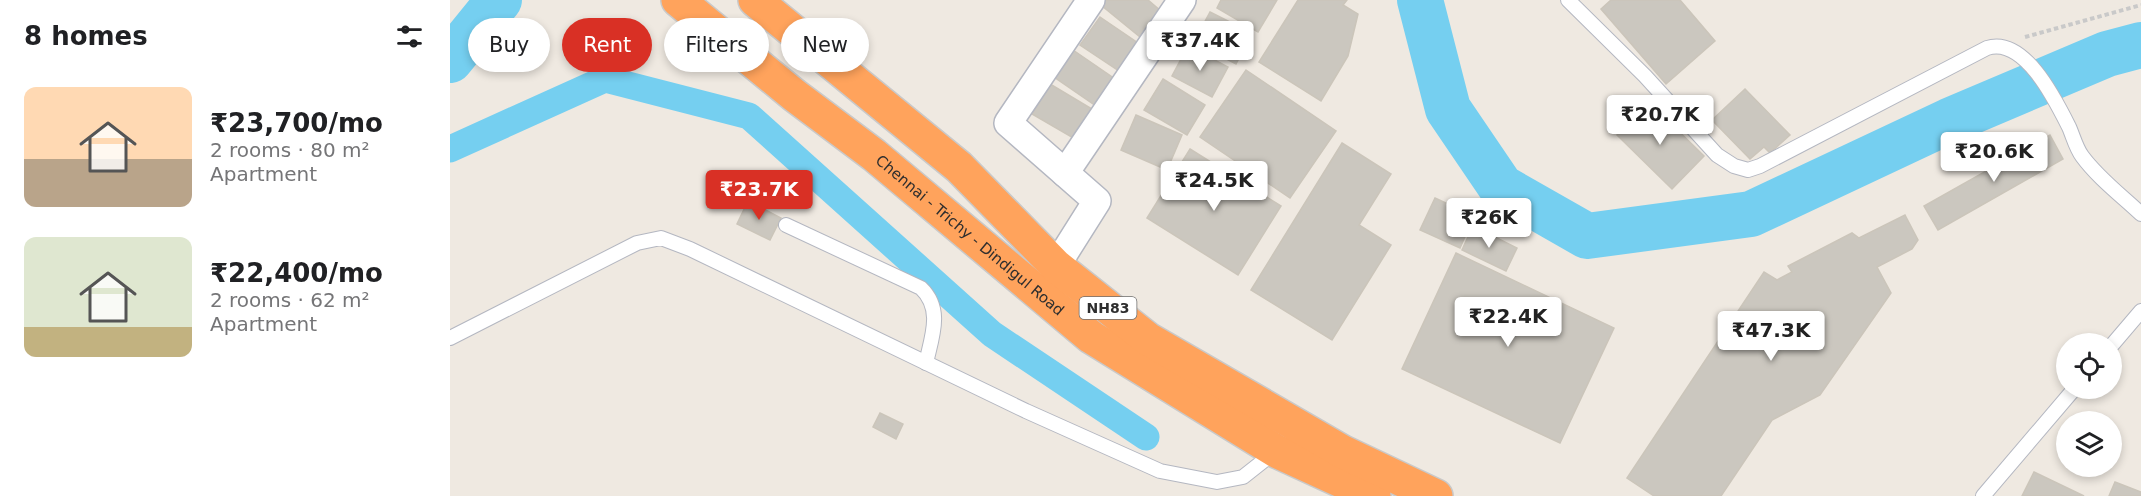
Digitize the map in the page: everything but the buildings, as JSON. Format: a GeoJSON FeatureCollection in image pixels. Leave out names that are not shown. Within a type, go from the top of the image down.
{"type":"FeatureCollection","features":[{"type":"Feature","properties":{"kind":"highway","name":"Chennai - Trichy - Dindigul Road"},"geometry":{"type":"LineString","coordinates":[[678,0],[794,95],[874,155],[1091,337],[1276,451],[1374,496]]}},
{"type":"Feature","properties":{"kind":"highway","name":"NH83"},"geometry":{"type":"LineString","coordinates":[[755,0],[958,167],[1056,266],[1148,339],[1343,452],[1436,496]]}},
{"type":"Feature","properties":{"kind":"street"},"geometry":{"type":"LineString","coordinates":[[1056,266],[1097,201],[1008,123],[1091,0]]}},
{"type":"Feature","properties":{"kind":"street"},"geometry":{"type":"LineString","coordinates":[[1065,173],[1182,0]]}},
{"type":"Feature","properties":{"kind":"lane"},"geometry":{"type":"LineString","coordinates":[[1568,0],[1645,76],[1717,155],[1734,166],[1748,170],[1996,45],[2010,48],[2028,60],[2068,126],[2081,155],[2141,214]]}},
{"type":"Feature","properties":{"kind":"lane"},"geometry":{"type":"LineString","coordinates":[[786,225],[911,284],[929,296],[934,305],[935,316],[926,363]]}},
{"type":"Feature","properties":{"kind":"lane"},"geometry":{"type":"LineString","coordinates":[[450,338],[637,243],[661,238],[690,249],[926,363],[1160,471],[1217,482],[1243,477],[1276,451]]}},
{"type":"Feature","properties":{"kind":"lane"},"geometry":{"type":"LineString","coordinates":[[2122,334],[2141,312]]}},
{"type":"Feature","properties":{"kind":"lane"},"geometry":{"type":"LineString","coordinates":[[1983,496],[2066,399]]}},
{"type":"Feature","properties":{"kind":"path"},"geometry":{"type":"LineString","coordinates":[[1996,45],[2141,5]]}},
{"type":"Feature","properties":{"kind":"waterway"},"geometry":{"type":"LineString","coordinates":[[450,60],[499,0]]}},
{"type":"Feature","properties":{"kind":"waterway"},"geometry":{"type":"LineString","coordinates":[[1420,0],[1448,109],[1501,187],[1587,236],[1751,214],[1949,121],[2107,54],[2141,45]]}},
{"type":"Feature","properties":{"kind":"waterway"},"geometry":{"type":"LineString","coordinates":[[450,149],[605,79],[749,116],[992,334],[1146,437]]}}]}
